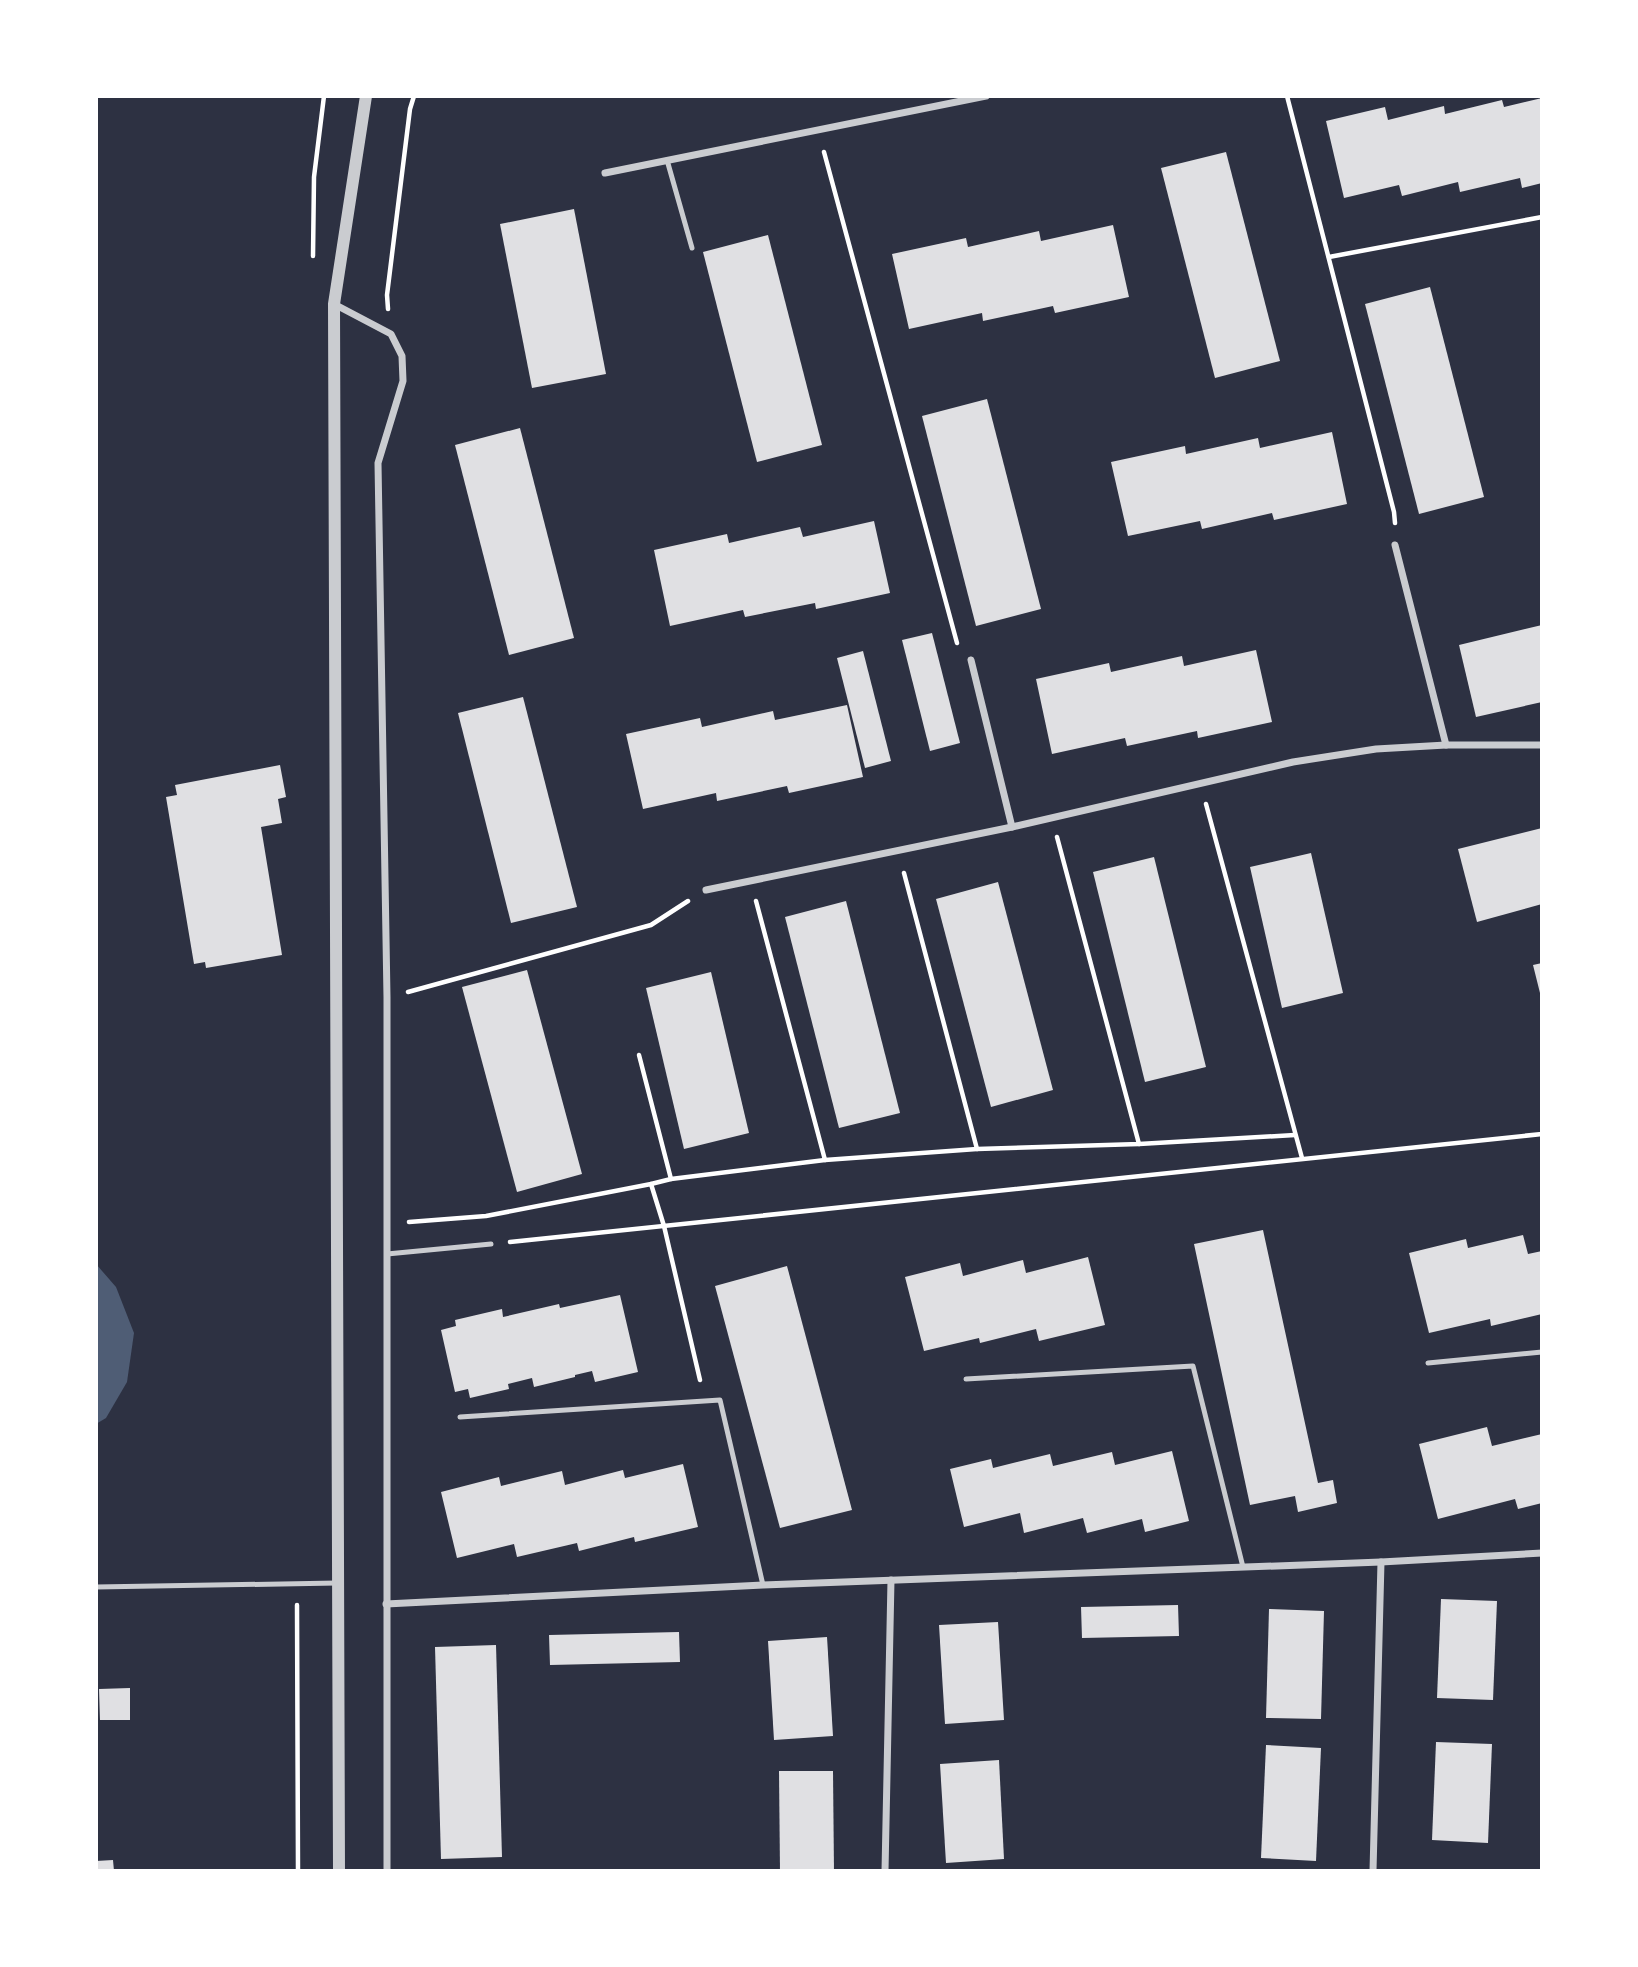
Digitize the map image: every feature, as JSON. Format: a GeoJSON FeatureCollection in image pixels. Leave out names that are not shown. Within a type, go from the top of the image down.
{"type":"FeatureCollection","features":[{"type":"Feature","properties":{"kind":"street"},"geometry":{"type":"LineString","coordinates":[[339,1871],[334,304],[366,96]]}},
{"type":"Feature","properties":{"kind":"street"},"geometry":{"type":"LineString","coordinates":[[605,173],[986,96]]}},
{"type":"Feature","properties":{"kind":"street"},"geometry":{"type":"LineString","coordinates":[[334,304],[391,334],[402,356],[404,381],[378,463],[387,997],[387,1871]]}},
{"type":"Feature","properties":{"kind":"street"},"geometry":{"type":"LineString","coordinates":[[1395,545],[1446,745]]}},
{"type":"Feature","properties":{"kind":"street"},"geometry":{"type":"LineString","coordinates":[[971,660],[1012,827]]}},
{"type":"Feature","properties":{"kind":"street"},"geometry":{"type":"LineString","coordinates":[[706,890],[1012,827],[1293,762],[1376,750],[1446,745],[1542,745]]}},
{"type":"Feature","properties":{"kind":"street"},"geometry":{"type":"LineString","coordinates":[[386,1604],[763,1585],[1381,1562],[1542,1553]]}},
{"type":"Feature","properties":{"kind":"street"},"geometry":{"type":"LineString","coordinates":[[1373,1871],[1381,1562]]}},
{"type":"Feature","properties":{"kind":"street"},"geometry":{"type":"LineString","coordinates":[[885,1871],[891,1580]]}},
{"type":"Feature","properties":{"kind":"lane"},"geometry":{"type":"LineString","coordinates":[[667,160],[692,248]]}},
{"type":"Feature","properties":{"kind":"lane"},"geometry":{"type":"LineString","coordinates":[[387,1254],[491,1244]]}},
{"type":"Feature","properties":{"kind":"lane"},"geometry":{"type":"LineString","coordinates":[[1428,1363],[1542,1352]]}},
{"type":"Feature","properties":{"kind":"lane"},"geometry":{"type":"LineString","coordinates":[[966,1379],[1193,1366],[1243,1567]]}},
{"type":"Feature","properties":{"kind":"lane"},"geometry":{"type":"LineString","coordinates":[[460,1417],[720,1400],[763,1585]]}},
{"type":"Feature","properties":{"kind":"lane"},"geometry":{"type":"LineString","coordinates":[[96,1587],[337,1583]]}},
{"type":"Feature","properties":{"kind":"path"},"geometry":{"type":"LineString","coordinates":[[391,334],[387,295],[410,109],[414,96]]}},
{"type":"Feature","properties":{"kind":"path"},"geometry":{"type":"LineString","coordinates":[[1287,96],[1394,512],[1395,545]]}},
{"type":"Feature","properties":{"kind":"path"},"geometry":{"type":"LineString","coordinates":[[820,129],[825,159],[958,645],[971,660]]}},
{"type":"Feature","properties":{"kind":"path"},"geometry":{"type":"LineString","coordinates":[[1329,257],[1542,218]]}},
{"type":"Feature","properties":{"kind":"path"},"geometry":{"type":"LineString","coordinates":[[1201,783],[1302,1158]]}},
{"type":"Feature","properties":{"kind":"path"},"geometry":{"type":"LineString","coordinates":[[1051,817],[1139,1144]]}},
{"type":"Feature","properties":{"kind":"path"},"geometry":{"type":"LineString","coordinates":[[898,850],[978,1149]]}},
{"type":"Feature","properties":{"kind":"path"},"geometry":{"type":"LineString","coordinates":[[750,881],[825,1160]]}},
{"type":"Feature","properties":{"kind":"path"},"geometry":{"type":"LineString","coordinates":[[387,997],[651,925],[706,890]]}},
{"type":"Feature","properties":{"kind":"path"},"geometry":{"type":"LineString","coordinates":[[639,1055],[671,1179]]}},
{"type":"Feature","properties":{"kind":"path"},"geometry":{"type":"LineString","coordinates":[[491,1244],[1542,1134]]}},
{"type":"Feature","properties":{"kind":"path"},"geometry":{"type":"LineString","coordinates":[[387,1224],[486,1216],[671,1179],[825,1160],[978,1149],[1139,1144],[1295,1135]]}},
{"type":"Feature","properties":{"kind":"path"},"geometry":{"type":"LineString","coordinates":[[651,1184],[664,1226],[705,1401]]}},
{"type":"Feature","properties":{"kind":"path"},"geometry":{"type":"LineString","coordinates":[[297,1604],[298,1871]]}},
{"type":"Feature","properties":{"kind":"water"},"geometry":{"type":"Polygon","coordinates":[[[96,1264],[116,1287],[134,1333],[127,1382],[106,1418],[96,1424],[96,1264]]]}},
{"type":"Feature","properties":{"kind":"building"},"geometry":{"type":"Polygon","coordinates":[[[1542,98],[1542,183],[1522,188],[1520,178],[1460,192],[1458,182],[1402,196],[1399,185],[1344,198],[1326,121],[1385,107],[1388,120],[1444,106],[1445,114],[1502,100],[1504,107],[1542,98]]]}},
{"type":"Feature","properties":{"kind":"building"},"geometry":{"type":"Polygon","coordinates":[[[1226,152],[1280,361],[1215,378],[1161,168],[1226,152]]]}},
{"type":"Feature","properties":{"kind":"building"},"geometry":{"type":"Polygon","coordinates":[[[574,209],[606,374],[532,388],[500,224],[574,209]]]}},
{"type":"Feature","properties":{"kind":"building"},"geometry":{"type":"Polygon","coordinates":[[[1113,225],[1129,297],[1055,313],[1053,306],[983,321],[982,313],[909,329],[892,254],[966,238],[968,247],[1039,231],[1041,241],[1113,225]]]}},
{"type":"Feature","properties":{"kind":"building"},"geometry":{"type":"Polygon","coordinates":[[[768,235],[822,445],[757,462],[703,252],[768,235]]]}},
{"type":"Feature","properties":{"kind":"building"},"geometry":{"type":"Polygon","coordinates":[[[1430,287],[1484,497],[1419,514],[1365,304],[1430,287]]]}},
{"type":"Feature","properties":{"kind":"building"},"geometry":{"type":"Polygon","coordinates":[[[987,399],[1041,609],[976,626],[922,416],[987,399]]]}},
{"type":"Feature","properties":{"kind":"building"},"geometry":{"type":"Polygon","coordinates":[[[520,428],[574,638],[509,655],[455,445],[520,428]]]}},
{"type":"Feature","properties":{"kind":"building"},"geometry":{"type":"Polygon","coordinates":[[[1332,432],[1347,504],[1274,520],[1272,513],[1202,529],[1200,521],[1128,536],[1111,462],[1185,446],[1186,454],[1258,438],[1260,448],[1332,432]]]}},
{"type":"Feature","properties":{"kind":"building"},"geometry":{"type":"Polygon","coordinates":[[[874,521],[890,593],[816,609],[815,603],[745,617],[743,610],[670,626],[654,550],[727,534],[729,543],[800,527],[803,537],[874,521]]]}},
{"type":"Feature","properties":{"kind":"building"},"geometry":{"type":"Polygon","coordinates":[[[1542,625],[1542,702],[1476,717],[1459,645],[1542,625]]]}},
{"type":"Feature","properties":{"kind":"building"},"geometry":{"type":"Polygon","coordinates":[[[932,633],[960,743],[930,751],[902,640],[932,633]]]}},
{"type":"Feature","properties":{"kind":"building"},"geometry":{"type":"Polygon","coordinates":[[[1256,650],[1272,722],[1198,738],[1197,731],[1127,746],[1125,738],[1052,754],[1036,679],[1109,663],[1111,672],[1182,656],[1184,666],[1256,650]]]}},
{"type":"Feature","properties":{"kind":"building"},"geometry":{"type":"Polygon","coordinates":[[[863,651],[891,761],[865,768],[837,658],[863,651]]]}},
{"type":"Feature","properties":{"kind":"building"},"geometry":{"type":"Polygon","coordinates":[[[523,697],[577,907],[511,923],[458,713],[523,697]]]}},
{"type":"Feature","properties":{"kind":"building"},"geometry":{"type":"Polygon","coordinates":[[[847,705],[863,777],[789,793],[787,786],[717,801],[716,793],[643,809],[626,734],[700,718],[702,727],[773,711],[775,720],[847,705]]]}},
{"type":"Feature","properties":{"kind":"building"},"geometry":{"type":"Polygon","coordinates":[[[280,765],[286,797],[278,799],[282,823],[261,827],[282,955],[206,968],[205,962],[194,964],[166,797],[177,795],[175,785],[280,765]]]}},
{"type":"Feature","properties":{"kind":"building"},"geometry":{"type":"Polygon","coordinates":[[[1542,828],[1542,904],[1477,922],[1458,849],[1542,828]]]}},
{"type":"Feature","properties":{"kind":"building"},"geometry":{"type":"Polygon","coordinates":[[[1311,853],[1343,993],[1282,1008],[1250,867],[1311,853]]]}},
{"type":"Feature","properties":{"kind":"building"},"geometry":{"type":"Polygon","coordinates":[[[1154,857],[1206,1067],[1145,1082],[1093,872],[1154,857]]]}},
{"type":"Feature","properties":{"kind":"building"},"geometry":{"type":"Polygon","coordinates":[[[998,882],[1053,1090],[991,1107],[936,899],[998,882]]]}},
{"type":"Feature","properties":{"kind":"building"},"geometry":{"type":"Polygon","coordinates":[[[846,901],[900,1113],[839,1128],[785,917],[846,901]]]}},
{"type":"Feature","properties":{"kind":"building"},"geometry":{"type":"Polygon","coordinates":[[[1542,963],[1542,997],[1541,997],[1533,965],[1542,963]]]}},
{"type":"Feature","properties":{"kind":"building"},"geometry":{"type":"Polygon","coordinates":[[[527,970],[582,1174],[517,1192],[462,987],[527,970]]]}},
{"type":"Feature","properties":{"kind":"building"},"geometry":{"type":"Polygon","coordinates":[[[711,972],[749,1133],[684,1149],[646,988],[711,972]]]}},
{"type":"Feature","properties":{"kind":"building"},"geometry":{"type":"Polygon","coordinates":[[[1263,1230],[1318,1483],[1333,1480],[1337,1503],[1298,1512],[1295,1496],[1250,1505],[1194,1244],[1263,1230]]]}},
{"type":"Feature","properties":{"kind":"building"},"geometry":{"type":"Polygon","coordinates":[[[1523,1235],[1528,1254],[1542,1251],[1542,1314],[1491,1326],[1490,1319],[1429,1333],[1409,1253],[1466,1239],[1468,1248],[1523,1235]]]}},
{"type":"Feature","properties":{"kind":"building"},"geometry":{"type":"Polygon","coordinates":[[[1088,1257],[1105,1325],[1039,1341],[1036,1329],[980,1343],[979,1338],[924,1351],[905,1277],[960,1263],[963,1276],[1023,1260],[1026,1273],[1088,1257]]]}},
{"type":"Feature","properties":{"kind":"building"},"geometry":{"type":"Polygon","coordinates":[[[787,1266],[852,1510],[780,1528],[715,1286],[787,1266]]]}},
{"type":"Feature","properties":{"kind":"building"},"geometry":{"type":"Polygon","coordinates":[[[620,1295],[638,1372],[595,1382],[592,1371],[534,1387],[532,1378],[508,1384],[509,1389],[470,1398],[468,1389],[455,1392],[441,1330],[456,1326],[455,1320],[502,1309],[503,1317],[559,1304],[560,1308],[620,1295]]]}},
{"type":"Feature","properties":{"kind":"building"},"geometry":{"type":"Polygon","coordinates":[[[1487,1427],[1492,1446],[1542,1434],[1542,1503],[1518,1509],[1515,1499],[1438,1519],[1419,1444],[1487,1427]]]}},
{"type":"Feature","properties":{"kind":"building"},"geometry":{"type":"Polygon","coordinates":[[[1172,1451],[1189,1521],[1145,1532],[1142,1519],[1087,1533],[1083,1518],[1024,1533],[1020,1513],[964,1527],[950,1469],[991,1459],[993,1468],[1050,1454],[1053,1466],[1112,1452],[1115,1465],[1172,1451]]]}},
{"type":"Feature","properties":{"kind":"building"},"geometry":{"type":"Polygon","coordinates":[[[683,1464],[698,1527],[635,1542],[634,1537],[579,1551],[577,1543],[517,1557],[514,1544],[457,1558],[441,1492],[499,1477],[501,1486],[562,1471],[565,1485],[623,1470],[625,1478],[683,1464]]]}},
{"type":"Feature","properties":{"kind":"building"},"geometry":{"type":"Polygon","coordinates":[[[1441,1599],[1497,1601],[1493,1700],[1437,1698],[1441,1599]]]}},
{"type":"Feature","properties":{"kind":"building"},"geometry":{"type":"Polygon","coordinates":[[[1178,1605],[1179,1636],[1082,1638],[1081,1607],[1178,1605]]]}},
{"type":"Feature","properties":{"kind":"building"},"geometry":{"type":"Polygon","coordinates":[[[1269,1609],[1324,1611],[1321,1719],[1266,1718],[1269,1609]]]}},
{"type":"Feature","properties":{"kind":"building"},"geometry":{"type":"Polygon","coordinates":[[[998,1622],[1004,1720],[945,1724],[939,1625],[998,1622]]]}},
{"type":"Feature","properties":{"kind":"building"},"geometry":{"type":"Polygon","coordinates":[[[679,1632],[680,1662],[550,1665],[549,1635],[679,1632]]]}},
{"type":"Feature","properties":{"kind":"building"},"geometry":{"type":"Polygon","coordinates":[[[827,1637],[833,1736],[774,1740],[768,1641],[827,1637]]]}},
{"type":"Feature","properties":{"kind":"building"},"geometry":{"type":"Polygon","coordinates":[[[496,1645],[502,1857],[441,1859],[435,1647],[496,1645]]]}},
{"type":"Feature","properties":{"kind":"building"},"geometry":{"type":"Polygon","coordinates":[[[130,1688],[130,1720],[100,1720],[99,1689],[130,1688]]]}},
{"type":"Feature","properties":{"kind":"building"},"geometry":{"type":"Polygon","coordinates":[[[1436,1742],[1492,1744],[1488,1843],[1432,1840],[1436,1742]]]}},
{"type":"Feature","properties":{"kind":"building"},"geometry":{"type":"Polygon","coordinates":[[[1266,1745],[1321,1748],[1316,1861],[1261,1858],[1266,1745]]]}},
{"type":"Feature","properties":{"kind":"building"},"geometry":{"type":"Polygon","coordinates":[[[999,1760],[1004,1859],[946,1863],[940,1764],[999,1760]]]}},
{"type":"Feature","properties":{"kind":"building"},"geometry":{"type":"Polygon","coordinates":[[[779,1771],[833,1771],[834,1871],[780,1871],[779,1771]]]}},
{"type":"Feature","properties":{"kind":"building"},"geometry":{"type":"Polygon","coordinates":[[[113,1860],[114,1871],[96,1871],[96,1861],[113,1860]]]}}]}
